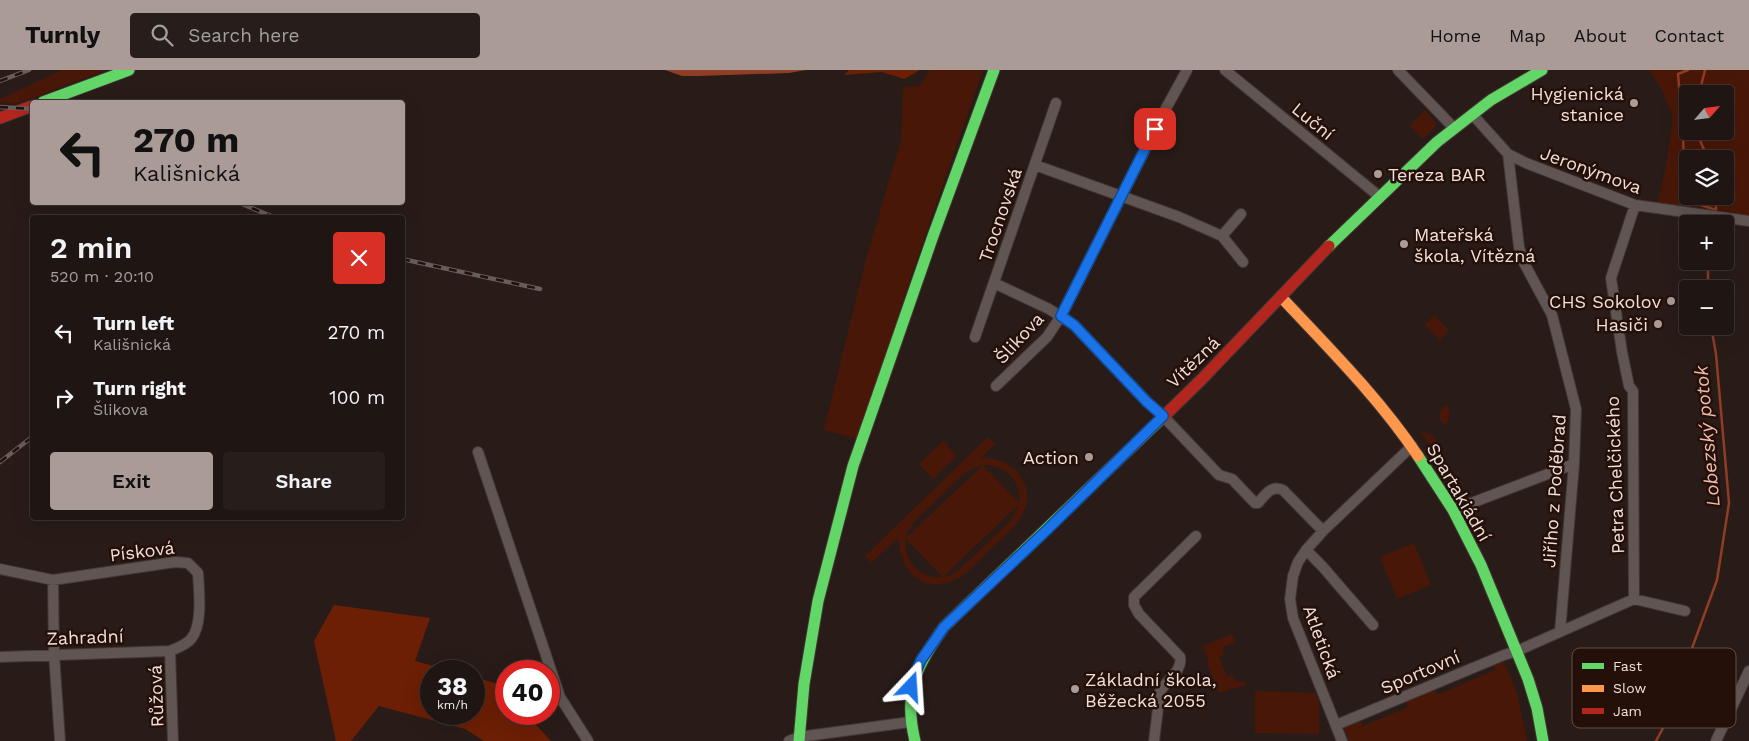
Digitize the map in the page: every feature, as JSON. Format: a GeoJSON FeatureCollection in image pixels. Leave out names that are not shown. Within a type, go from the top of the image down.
{"type":"FeatureCollection","features":[{"type":"Feature","properties":{"kind":"street"},"geometry":{"type":"LineString","coordinates":[[48,100],[129,70]]}},
{"type":"Feature","properties":{"kind":"street"},"geometry":{"type":"LineString","coordinates":[[910,722],[796,740],[818,601],[853,466],[933,236],[994,70]]}},
{"type":"Feature","properties":{"kind":"street","name":"Šlikova"},"geometry":{"type":"LineString","coordinates":[[996,386],[1047,337],[1061,316],[1187,70]]}},
{"type":"Feature","properties":{"kind":"street","name":"Luční"},"geometry":{"type":"LineString","coordinates":[[1225,70],[1380,197]]}},
{"type":"Feature","properties":{"kind":"street"},"geometry":{"type":"LineString","coordinates":[[1398,70],[1454,128]]}},
{"type":"Feature","properties":{"kind":"street","name":"Vítězná"},"geometry":{"type":"LineString","coordinates":[[915,741],[910,722],[911,687],[914,675],[928,649],[944,627],[1202,379],[1321,254],[1437,142],[1472,114],[1513,86],[1542,70]]}},
{"type":"Feature","properties":{"kind":"street","name":"Trocnovská"},"geometry":{"type":"LineString","coordinates":[[975,337],[1056,103]]}},
{"type":"Feature","properties":{"kind":"street"},"geometry":{"type":"LineString","coordinates":[[0,118],[30,107]]}},
{"type":"Feature","properties":{"kind":"street","name":"Jeronýmova"},"geometry":{"type":"LineString","coordinates":[[1472,114],[1508,154],[1526,163],[1635,204],[1749,221]]}},
{"type":"Feature","properties":{"kind":"street","name":"Jiřího z Poděbrad"},"geometry":{"type":"LineString","coordinates":[[1508,154],[1519,247],[1523,261],[1552,315],[1575,403],[1574,464],[1560,632]]}},
{"type":"Feature","properties":{"kind":"street"},"geometry":{"type":"LineString","coordinates":[[1034,164],[1179,217],[1222,236],[1243,262]]}},
{"type":"Feature","properties":{"kind":"street","name":"Petra Chelčického"},"geometry":{"type":"LineString","coordinates":[[1634,599],[1633,391],[1629,386],[1622,352],[1611,278],[1635,204]]}},
{"type":"Feature","properties":{"kind":"street"},"geometry":{"type":"LineString","coordinates":[[1222,236],[1241,214]]}},
{"type":"Feature","properties":{"kind":"street"},"geometry":{"type":"LineString","coordinates":[[994,283],[1061,316],[1074,325],[1219,475],[1232,479],[1256,503],[1269,490],[1275,488],[1283,490],[1323,531]]}},
{"type":"Feature","properties":{"kind":"street","name":"Spartakiádní"},"geometry":{"type":"LineString","coordinates":[[1281,297],[1344,364],[1400,429],[1453,510],[1481,565],[1528,679],[1537,708],[1543,741]]}},
{"type":"Feature","properties":{"kind":"street","name":"Atletická"},"geometry":{"type":"LineString","coordinates":[[1342,741],[1299,635],[1291,609],[1290,599],[1293,576],[1298,562],[1306,550],[1323,531],[1412,446]]}},
{"type":"Feature","properties":{"kind":"street"},"geometry":{"type":"LineString","coordinates":[[478,452],[560,697],[588,741]]}},
{"type":"Feature","properties":{"kind":"street"},"geometry":{"type":"LineString","coordinates":[[1453,510],[1574,464]]}},
{"type":"Feature","properties":{"kind":"street"},"geometry":{"type":"LineString","coordinates":[[1154,741],[1160,692],[1163,685],[1179,668],[1181,662],[1180,657],[1174,650],[1139,614],[1134,605],[1134,597],[1196,536]]}},
{"type":"Feature","properties":{"kind":"street"},"geometry":{"type":"LineString","coordinates":[[1306,550],[1373,624]]}},
{"type":"Feature","properties":{"kind":"street","name":"Písková"},"geometry":{"type":"LineString","coordinates":[[0,569],[53,580],[175,562],[188,563],[198,573],[199,612],[196,630],[193,638],[187,643],[170,651]]}},
{"type":"Feature","properties":{"kind":"street"},"geometry":{"type":"LineString","coordinates":[[53,580],[54,654],[60,741]]}},
{"type":"Feature","properties":{"kind":"street"},"geometry":{"type":"LineString","coordinates":[[1634,599],[1685,611]]}},
{"type":"Feature","properties":{"kind":"street","name":"Sportovní"},"geometry":{"type":"LineString","coordinates":[[1336,725],[1504,655],[1517,652],[1634,599]]}},
{"type":"Feature","properties":{"kind":"street","name":"Zahradní"},"geometry":{"type":"LineString","coordinates":[[0,656],[170,651]]}},
{"type":"Feature","properties":{"kind":"street","name":"Růžová"},"geometry":{"type":"LineString","coordinates":[[170,651],[174,741]]}},
{"type":"Feature","properties":{"kind":"street"},"geometry":{"type":"LineString","coordinates":[[1736,699],[1749,671]]}},
{"type":"Feature","properties":{"kind":"street"},"geometry":{"type":"LineString","coordinates":[[1716,741],[1722,728]]}},
{"type":"Feature","properties":{"kind":"shaded area"},"geometry":{"type":"Polygon","coordinates":[[[62,70],[106,70],[17,104],[0,102],[0,99],[62,70]]]}},
{"type":"Feature","properties":{"kind":"shaded area"},"geometry":{"type":"Polygon","coordinates":[[[665,70],[806,70],[789,73],[682,76],[665,70]]]}},
{"type":"Feature","properties":{"kind":"shaded area"},"geometry":{"type":"Polygon","coordinates":[[[849,70],[919,70],[904,79],[882,72],[844,75],[849,70]]]}},
{"type":"Feature","properties":{"kind":"shaded area"},"geometry":{"type":"Polygon","coordinates":[[[930,70],[983,70],[857,439],[824,430],[865,263],[901,140],[903,87],[920,86],[930,70]]]}},
{"type":"Feature","properties":{"kind":"shaded area"},"geometry":{"type":"Polygon","coordinates":[[[1649,70],[1749,70],[1749,216],[1657,205],[1666,166],[1673,117],[1661,88],[1649,70]]]}},
{"type":"Feature","properties":{"kind":"shaded area"},"geometry":{"type":"Polygon","coordinates":[[[1425,110],[1436,123],[1436,126],[1423,139],[1409,126],[1425,110]]]}},
{"type":"Feature","properties":{"kind":"shaded area"},"geometry":{"type":"Polygon","coordinates":[[[1434,315],[1449,330],[1440,340],[1425,325],[1434,315]]]}},
{"type":"Feature","properties":{"kind":"shaded area"},"geometry":{"type":"Polygon","coordinates":[[[1448,404],[1449,415],[1446,425],[1440,421],[1439,415],[1448,404]]]}},
{"type":"Feature","properties":{"kind":"shaded area"},"geometry":{"type":"Polygon","coordinates":[[[1421,432],[1435,438],[1441,451],[1441,462],[1421,432]]]}},
{"type":"Feature","properties":{"kind":"shaded area"},"geometry":{"type":"Polygon","coordinates":[[[988,437],[995,444],[981,458],[996,459],[1006,463],[1018,473],[1025,485],[1027,496],[1021,517],[1005,536],[971,568],[962,576],[952,581],[930,584],[921,581],[913,575],[902,558],[899,537],[871,563],[865,556],[988,437]],[[983,465],[1019,503],[1018,488],[1010,475],[998,467],[983,465]],[[982,466],[966,472],[916,520],[908,531],[906,538],[982,466]],[[1019,504],[943,577],[951,575],[962,567],[1012,519],[1019,504]],[[906,539],[910,561],[920,572],[934,577],[942,577],[906,539]]]}},
{"type":"Feature","properties":{"kind":"shaded area"},"geometry":{"type":"Polygon","coordinates":[[[943,441],[957,456],[933,479],[919,464],[943,441]]]}},
{"type":"Feature","properties":{"kind":"shaded area"},"geometry":{"type":"Polygon","coordinates":[[[1414,543],[1431,585],[1397,599],[1380,557],[1414,543]]]}},
{"type":"Feature","properties":{"kind":"shaded area"},"geometry":{"type":"Polygon","coordinates":[[[334,605],[430,618],[415,661],[420,662],[420,717],[379,706],[351,741],[336,741],[314,641],[334,605]]]}},
{"type":"Feature","properties":{"kind":"shaded area"},"geometry":{"type":"Polygon","coordinates":[[[1232,634],[1235,642],[1222,648],[1224,655],[1219,657],[1227,677],[1232,674],[1236,682],[1244,681],[1246,685],[1219,693],[1207,663],[1209,662],[1203,646],[1232,634]]]}},
{"type":"Feature","properties":{"kind":"shaded area"},"geometry":{"type":"Polygon","coordinates":[[[1503,659],[1517,693],[1527,741],[1349,741],[1345,726],[1359,719],[1363,726],[1408,707],[1405,700],[1434,689],[1437,695],[1495,670],[1493,664],[1503,659]]]}},
{"type":"Feature","properties":{"kind":"shaded area"},"geometry":{"type":"Polygon","coordinates":[[[485,680],[495,683],[495,725],[536,725],[551,741],[484,741],[465,729],[450,725],[485,725],[485,680]]]}},
{"type":"Feature","properties":{"kind":"shaded area"},"geometry":{"type":"Polygon","coordinates":[[[1255,691],[1315,693],[1319,701],[1319,734],[1255,733],[1255,691]]]}},
{"type":"Feature","properties":{"kind":"waterway"},"geometry":{"type":"LineString","coordinates":[[1683,150],[1678,74],[1688,70]]}},
{"type":"Feature","properties":{"kind":"waterway","name":"Lobezský potok"},"geometry":{"type":"LineString","coordinates":[[1701,85],[1705,70]]}},
{"type":"Feature","properties":{"kind":"waterway","name":"Lobezský potok"},"geometry":{"type":"LineString","coordinates":[[1700,140],[1704,150]]}},
{"type":"Feature","properties":{"kind":"waterway"},"geometry":{"type":"LineString","coordinates":[[1701,205],[1716,210]]}},
{"type":"Feature","properties":{"kind":"waterway","name":"Lobezský potok"},"geometry":{"type":"LineString","coordinates":[[1716,205],[1716,210]]}},
{"type":"Feature","properties":{"kind":"waterway","name":"Lobezský potok"},"geometry":{"type":"LineString","coordinates":[[1708,270],[1708,280]]}},
{"type":"Feature","properties":{"kind":"waterway","name":"Lobezský potok"},"geometry":{"type":"LineString","coordinates":[[1692,648],[1717,580],[1729,503],[1716,354],[1713,335]]}},
{"type":"Feature","properties":{"kind":"waterway","name":"Lobezský potok"},"geometry":{"type":"LineString","coordinates":[[1656,741],[1663,728]]}},
{"type":"Feature","properties":{"kind":"railway"},"geometry":{"type":"LineString","coordinates":[[0,81],[29,70]]}},
{"type":"Feature","properties":{"kind":"railway"},"geometry":{"type":"LineString","coordinates":[[0,107],[30,109]]}},
{"type":"Feature","properties":{"kind":"railway"},"geometry":{"type":"LineString","coordinates":[[244,205],[269,215]]}},
{"type":"Feature","properties":{"kind":"railway"},"geometry":{"type":"LineString","coordinates":[[405,260],[540,289]]}},
{"type":"Feature","properties":{"kind":"railway"},"geometry":{"type":"LineString","coordinates":[[0,462],[30,439]]}},
{"type":"Feature","properties":{"kind":"traffic: fast"},"geometry":{"type":"LineString","coordinates":[[48,100],[129,70]]}},
{"type":"Feature","properties":{"kind":"traffic: fast"},"geometry":{"type":"LineString","coordinates":[[799,741],[804,684],[818,601],[853,466],[933,236],[994,70]]}},
{"type":"Feature","properties":{"kind":"traffic: fast"},"geometry":{"type":"LineString","coordinates":[[1329,246],[1437,142],[1491,100],[1542,70]]}},
{"type":"Feature","properties":{"kind":"traffic: fast"},"geometry":{"type":"LineString","coordinates":[[915,741],[911,708],[914,680],[919,667],[944,627],[1160,420]]}},
{"type":"Feature","properties":{"kind":"traffic: fast"},"geometry":{"type":"LineString","coordinates":[[1418,456],[1453,510],[1481,565],[1528,679],[1537,708],[1543,741]]}},
{"type":"Feature","properties":{"kind":"traffic: slow"},"geometry":{"type":"LineString","coordinates":[[1281,297],[1370,394],[1418,456]]}},
{"type":"Feature","properties":{"kind":"traffic: jam"},"geometry":{"type":"LineString","coordinates":[[0,118],[30,107]]}},
{"type":"Feature","properties":{"kind":"traffic: jam"},"geometry":{"type":"LineString","coordinates":[[1160,420],[1202,379],[1329,246]]}},
{"type":"Feature","properties":{"kind":"place","name":"Hygienická stanice"},"geometry":{"type":"Point","coordinates":[1634,103]}},
{"type":"Feature","properties":{"kind":"place","name":"Tereza BAR"},"geometry":{"type":"Point","coordinates":[1378,174]}},
{"type":"Feature","properties":{"kind":"place","name":"Mateřská škola, Vítězná"},"geometry":{"type":"Point","coordinates":[1404,244]}},
{"type":"Feature","properties":{"kind":"place","name":"CHS Sokolov"},"geometry":{"type":"Point","coordinates":[1671,301]}},
{"type":"Feature","properties":{"kind":"place","name":"Hasiči"},"geometry":{"type":"Point","coordinates":[1658,324]}},
{"type":"Feature","properties":{"kind":"place","name":"Action"},"geometry":{"type":"Point","coordinates":[1089,457]}},
{"type":"Feature","properties":{"kind":"place","name":"Základní škola, Běžecká 2055"},"geometry":{"type":"Point","coordinates":[1075,689]}},
{"type":"Feature","properties":{"kind":"route"},"geometry":{"type":"LineString","coordinates":[[911,687],[921,660],[944,627],[1048,529],[1163,416],[1151,407],[1074,325],[1061,316],[1155,129]]}}]}
